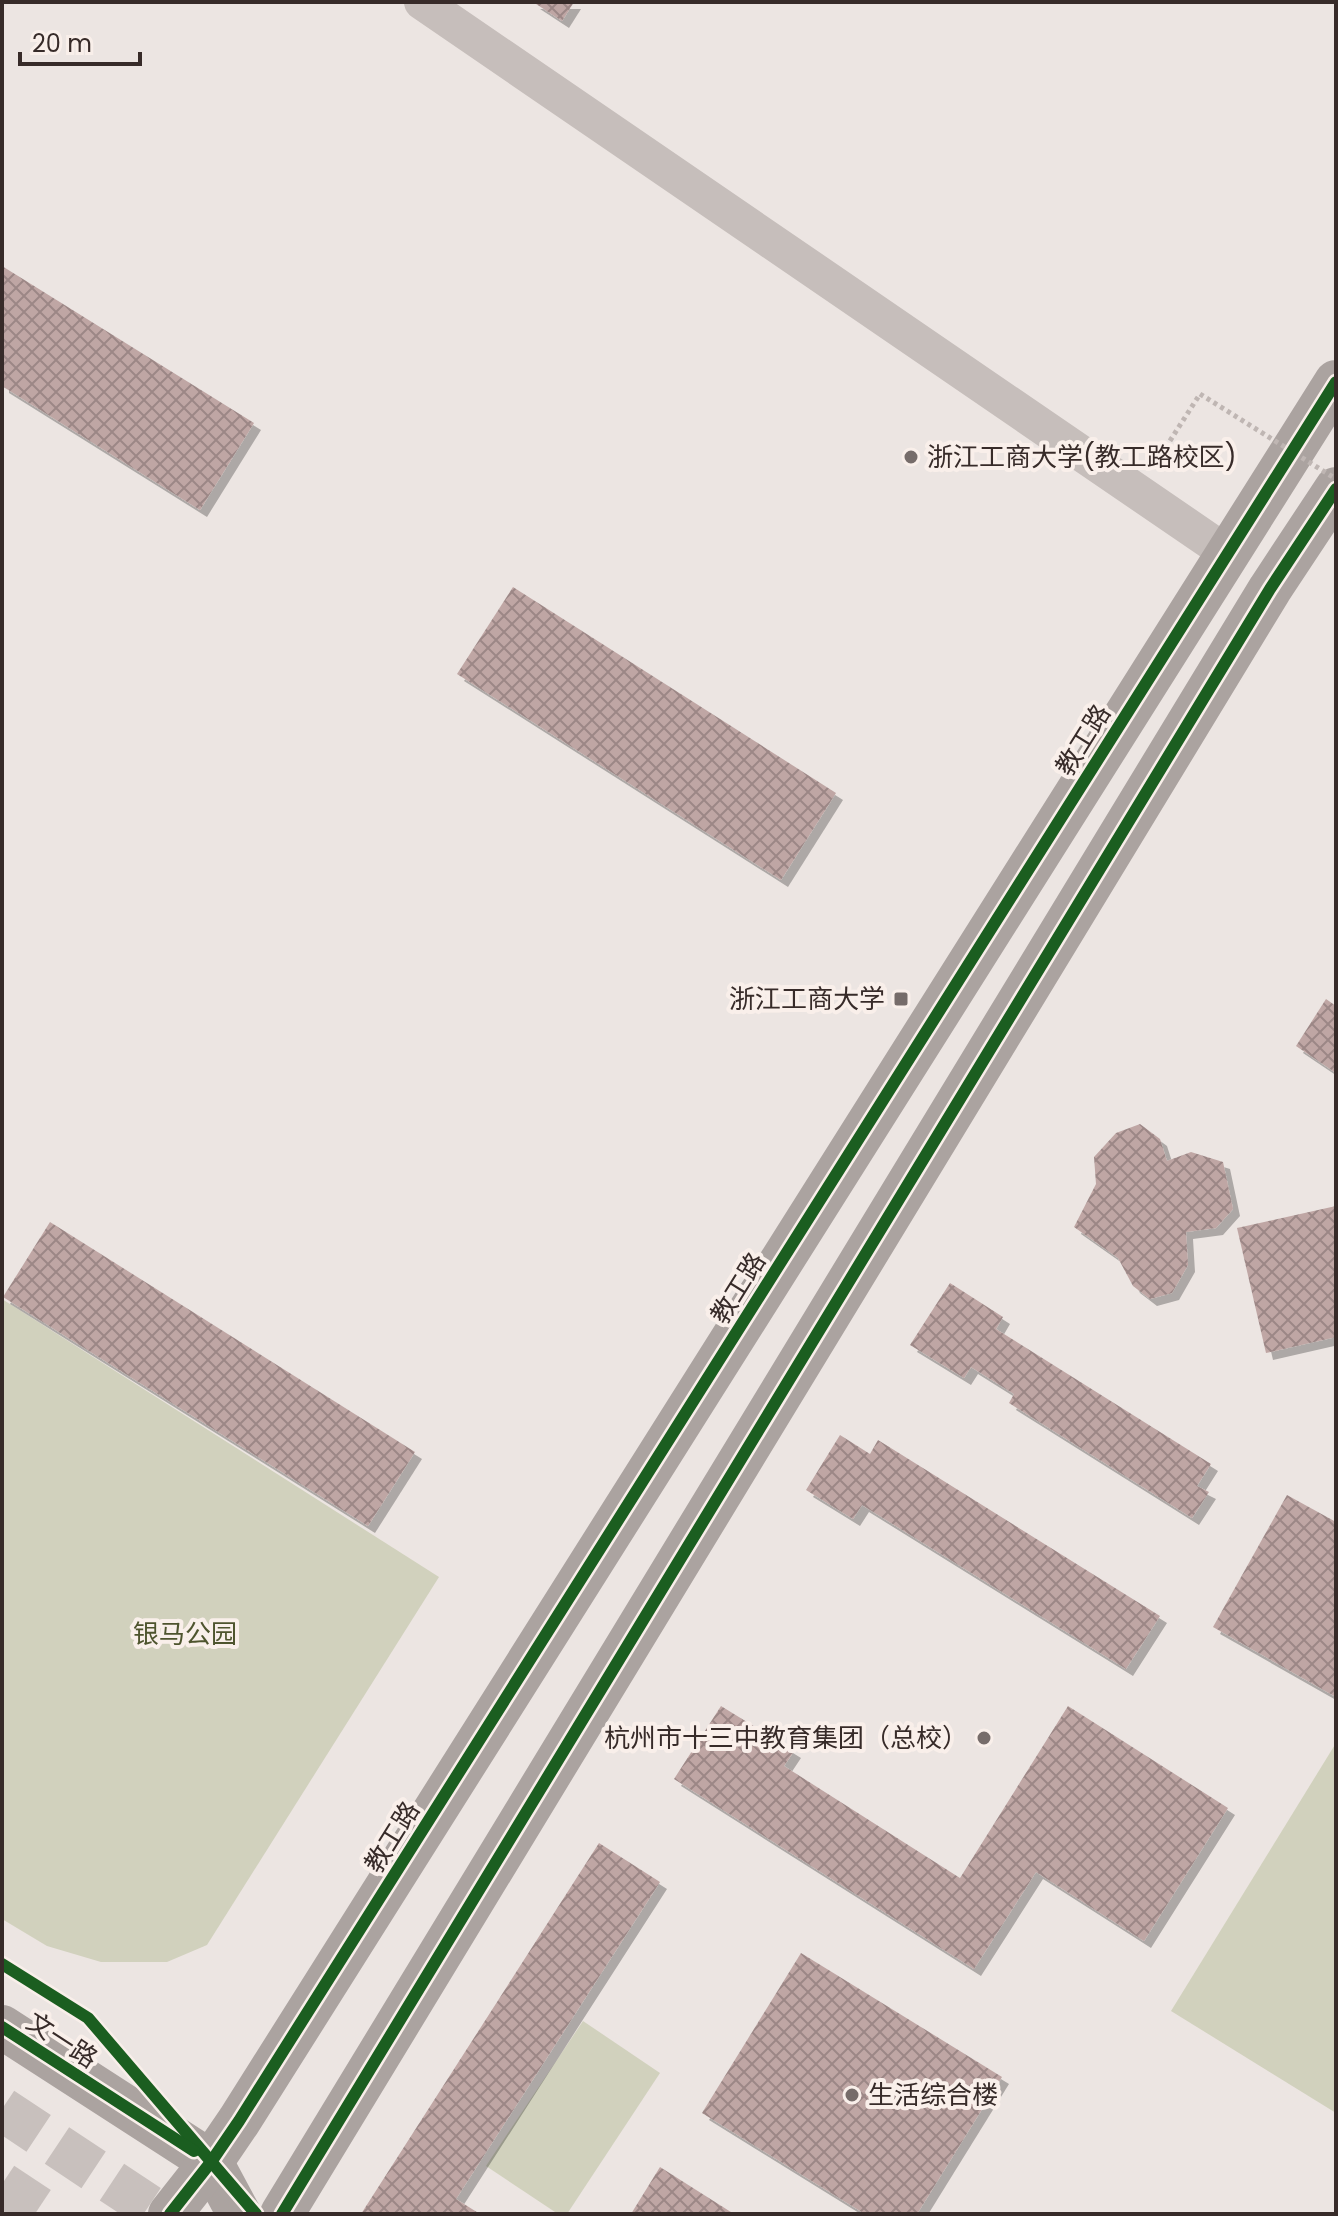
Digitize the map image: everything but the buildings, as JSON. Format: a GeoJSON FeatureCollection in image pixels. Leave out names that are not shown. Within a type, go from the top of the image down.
{"type":"FeatureCollection","features":[{"type":"Feature","properties":{"kind":"main road","name":"教工路"},"geometry":{"type":"LineString","coordinates":[[170,2214],[211,2162],[1336,382]]}},
{"type":"Feature","properties":{"kind":"main road"},"geometry":{"type":"LineString","coordinates":[[282,2214],[1270,589],[1336,489]]}},
{"type":"Feature","properties":{"kind":"main road","name":"文一路"},"geometry":{"type":"LineString","coordinates":[[2,2027],[211,2162],[239,2214]]}},
{"type":"Feature","properties":{"kind":"street"},"geometry":{"type":"LineString","coordinates":[[422,2],[1227,553]]}},
{"type":"Feature","properties":{"kind":"path"},"geometry":{"type":"LineString","coordinates":[[1138,492],[1200,394],[1336,479]]}},
{"type":"Feature","properties":{"kind":"green space","name":"银马公园"},"geometry":{"type":"Polygon","coordinates":[[[2,1299],[439,1577],[207,1945],[167,1962],[101,1962],[47,1946],[2,1919],[2,1299]]]}},
{"type":"Feature","properties":{"kind":"green space"},"geometry":{"type":"Polygon","coordinates":[[[1336,1743],[1336,2113],[1171,2011],[1336,1743]]]}},
{"type":"Feature","properties":{"kind":"green space"},"geometry":{"type":"Polygon","coordinates":[[[583,2021],[660,2073],[567,2214],[558,2214],[486,2166],[583,2021]]]}},
{"type":"Feature","properties":{"kind":"tunnel"},"geometry":{"type":"LineString","coordinates":[[2,2109],[160,2214]]}},
{"type":"Feature","properties":{"kind":"tunnel"},"geometry":{"type":"LineString","coordinates":[[2,2184],[47,2214]]}},
{"type":"Feature","properties":{"kind":"cycle path"},"geometry":{"type":"LineString","coordinates":[[170,2214],[239,2121],[1336,382]]}},
{"type":"Feature","properties":{"kind":"cycle path"},"geometry":{"type":"LineString","coordinates":[[282,2214],[1270,589],[1336,489]]}},
{"type":"Feature","properties":{"kind":"cycle path"},"geometry":{"type":"LineString","coordinates":[[2,1964],[88,2018],[256,2214]]}},
{"type":"Feature","properties":{"kind":"cycle path"},"geometry":{"type":"LineString","coordinates":[[2,2027],[194,2151]]}},
{"type":"Feature","properties":{"kind":"place","name":"浙江工商大学(教工路校区)"},"geometry":{"type":"Point","coordinates":[911,457]}},
{"type":"Feature","properties":{"kind":"place","name":"浙江工商大学"},"geometry":{"type":"Point","coordinates":[901,999]}},
{"type":"Feature","properties":{"kind":"place","name":"杭州市十三中教育集团（总校）"},"geometry":{"type":"Point","coordinates":[984,1738]}},
{"type":"Feature","properties":{"kind":"place","name":"生活综合楼"},"geometry":{"type":"Point","coordinates":[852,2095]}}]}
